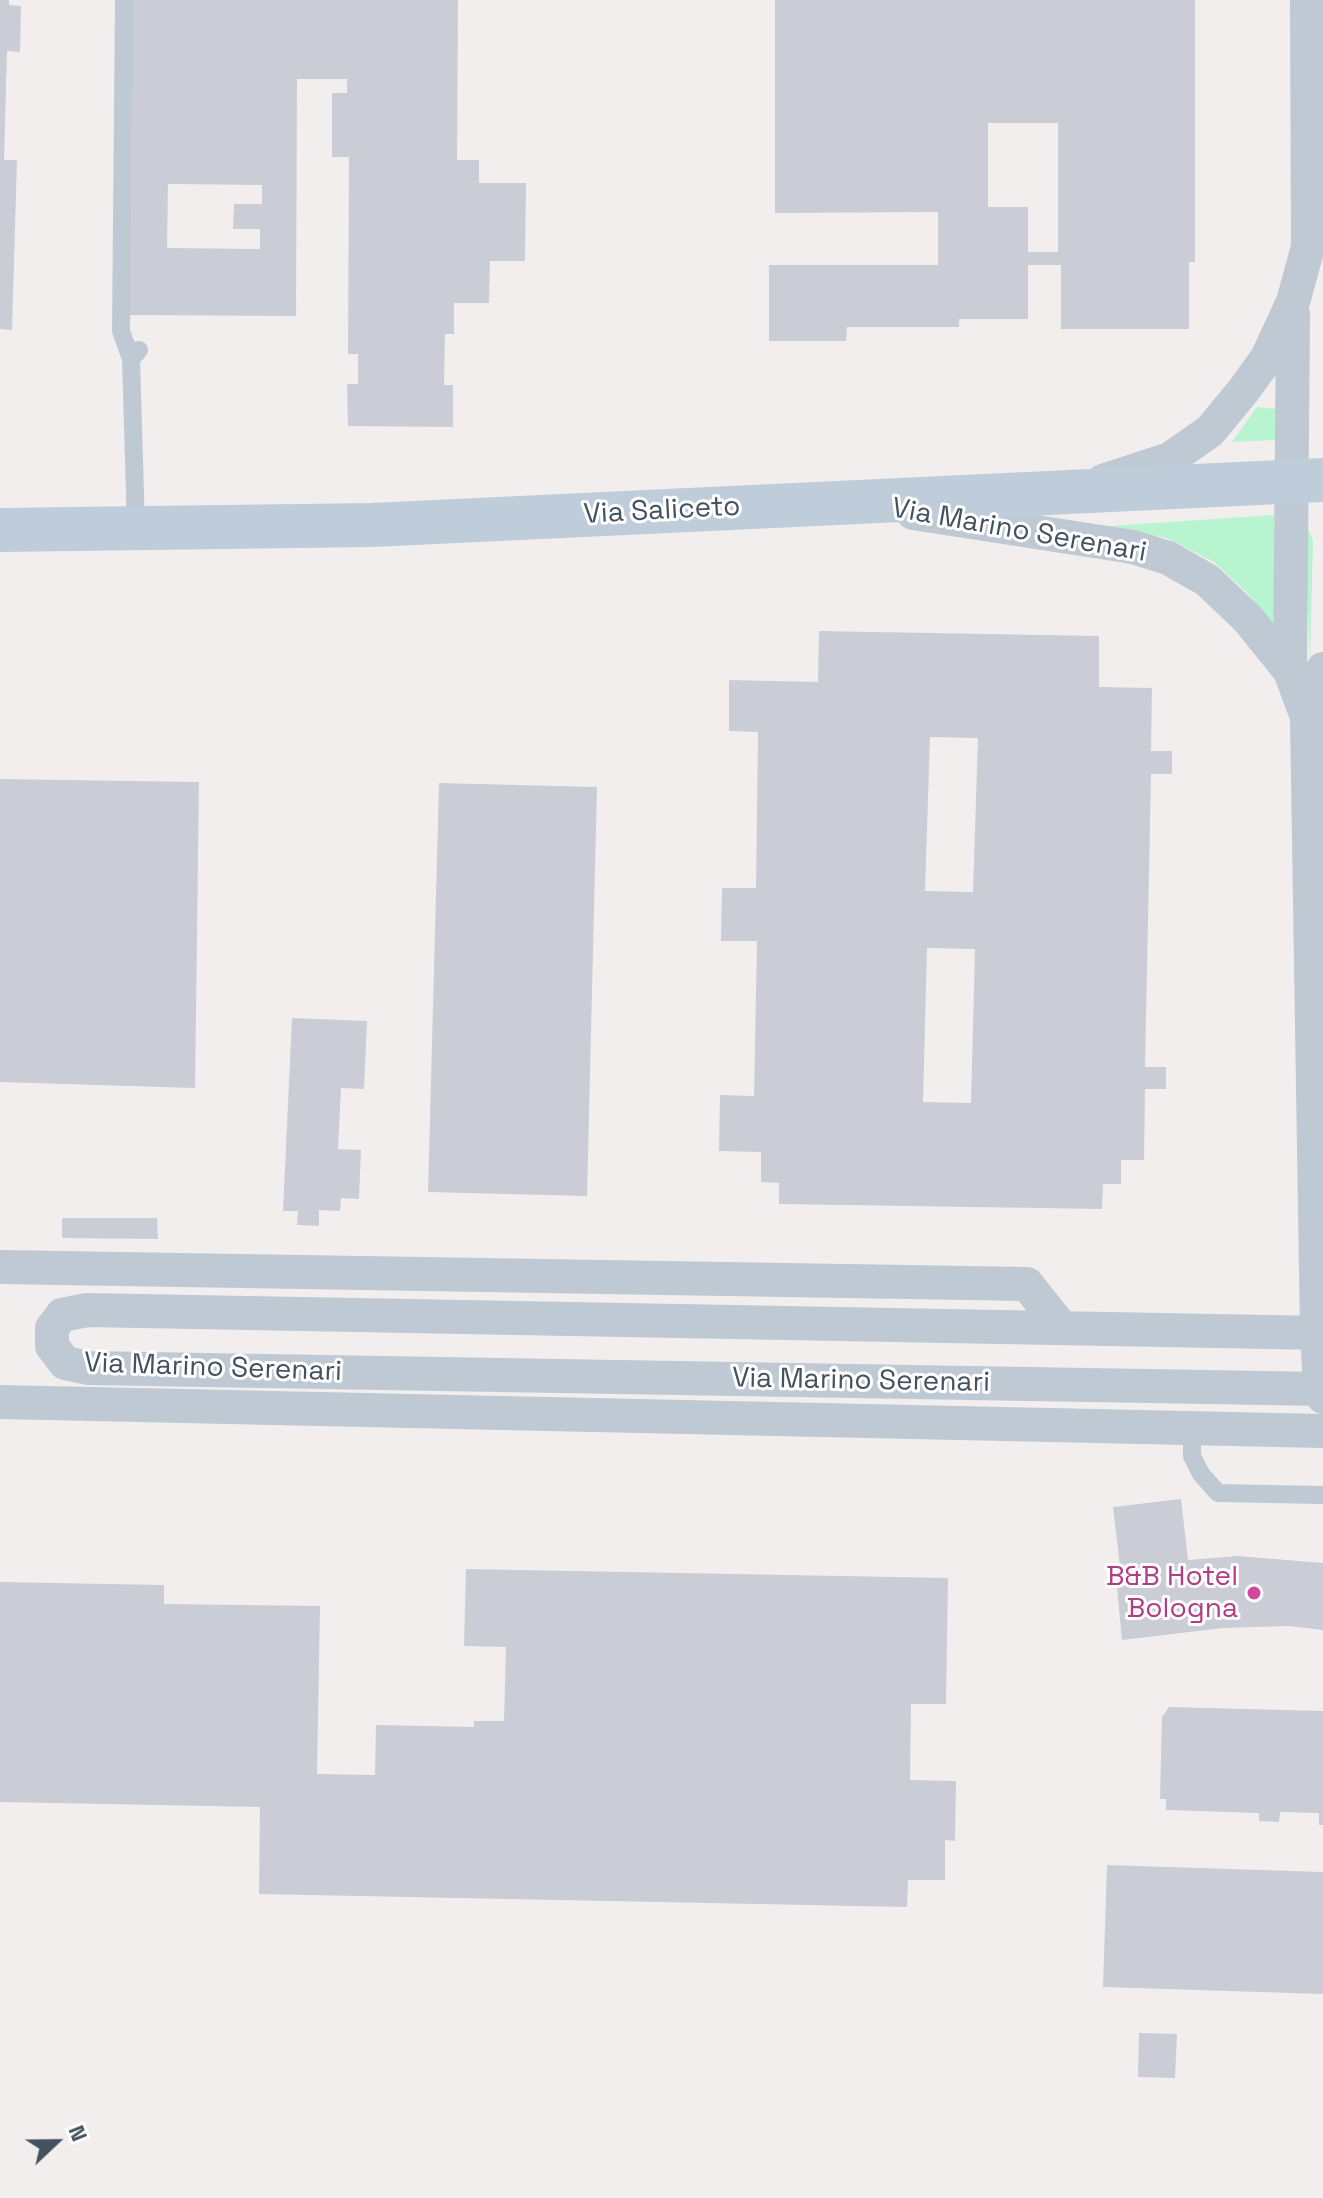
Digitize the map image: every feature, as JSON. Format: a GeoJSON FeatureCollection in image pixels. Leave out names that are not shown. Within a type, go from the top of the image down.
{"type":"FeatureCollection","features":[{"type":"Feature","properties":{"kind":"main road","name":"Via Saliceto"},"geometry":{"type":"LineString","coordinates":[[0,530],[372,525],[1308,481]]}},
{"type":"Feature","properties":{"kind":"street"},"geometry":{"type":"LineString","coordinates":[[1072,492],[1170,459],[1210,431],[1243,391],[1308,297],[1315,34],[1307,0]]}},
{"type":"Feature","properties":{"kind":"street","name":"Via Marino Serenari"},"geometry":{"type":"LineString","coordinates":[[1308,297],[1307,717],[1322,1391],[89,1368],[65,1363],[52,1346],[52,1328],[62,1315],[87,1310],[1320,1333]]}},
{"type":"Feature","properties":{"kind":"street","name":"Via Marino Serenari"},"geometry":{"type":"LineString","coordinates":[[846,502],[1133,547],[1168,558],[1207,580],[1307,670]]}},
{"type":"Feature","properties":{"kind":"street"},"geometry":{"type":"LineString","coordinates":[[0,1267],[1027,1284],[1061,1327]]}},
{"type":"Feature","properties":{"kind":"street"},"geometry":{"type":"LineString","coordinates":[[243,1271],[244,1312]]}},
{"type":"Feature","properties":{"kind":"street"},"geometry":{"type":"LineString","coordinates":[[533,1276],[533,1318]]}},
{"type":"Feature","properties":{"kind":"street"},"geometry":{"type":"LineString","coordinates":[[831,1324],[833,1281]]}},
{"type":"Feature","properties":{"kind":"street"},"geometry":{"type":"LineString","coordinates":[[484,1375],[484,1412]]}},
{"type":"Feature","properties":{"kind":"street"},"geometry":{"type":"LineString","coordinates":[[811,1380],[811,1420]]}},
{"type":"Feature","properties":{"kind":"street"},"geometry":{"type":"LineString","coordinates":[[1078,1425],[1079,1385]]}},
{"type":"Feature","properties":{"kind":"street","name":"Via Marino Serenari"},"geometry":{"type":"LineString","coordinates":[[0,1402],[1323,1431]]}},
{"type":"Feature","properties":{"kind":"lane"},"geometry":{"type":"LineString","coordinates":[[124,0],[121,331],[136,353],[136,528]]}},
{"type":"Feature","properties":{"kind":"lane"},"geometry":{"type":"LineString","coordinates":[[1192,1428],[1192,1456],[1201,1474],[1218,1493],[1323,1495]]}},
{"type":"Feature","properties":{"kind":"green space"},"geometry":{"type":"Polygon","coordinates":[[[1257,407],[1277,409],[1276,440],[1232,442],[1257,407]]]}},
{"type":"Feature","properties":{"kind":"green space"},"geometry":{"type":"Polygon","coordinates":[[[1274,515],[1275,627],[1249,595],[1214,562],[1166,538],[1109,526],[1274,515]]]}},
{"type":"Feature","properties":{"kind":"green space"},"geometry":{"type":"Polygon","coordinates":[[[1309,530],[1313,541],[1310,664],[1305,542],[1309,530]]]}},
{"type":"Feature","properties":{"kind":"building"},"geometry":{"type":"Polygon","coordinates":[[[0,0],[9,0],[9,5],[21,6],[20,52],[7,51],[4,160],[17,160],[12,330],[0,329],[0,0]]]}},
{"type":"Feature","properties":{"kind":"building"},"geometry":{"type":"Polygon","coordinates":[[[132,0],[458,0],[457,160],[479,160],[479,183],[526,183],[525,261],[490,261],[489,303],[454,303],[454,334],[445,334],[444,385],[453,385],[453,427],[348,426],[347,384],[358,384],[358,354],[348,354],[349,157],[332,157],[332,93],[347,93],[347,79],[297,79],[296,316],[130,315],[132,0]],[[168,184],[167,248],[260,249],[260,229],[233,229],[234,204],[262,204],[262,185],[168,184]]]}},
{"type":"Feature","properties":{"kind":"building"},"geometry":{"type":"Polygon","coordinates":[[[775,0],[1195,0],[1195,262],[1189,262],[1189,329],[1061,329],[1061,265],[1028,265],[1028,319],[959,319],[959,327],[847,327],[846,341],[769,341],[769,265],[938,265],[938,212],[775,213],[775,0]],[[988,123],[988,207],[1028,207],[1028,252],[1058,252],[1058,123],[988,123]]]}},
{"type":"Feature","properties":{"kind":"building"},"geometry":{"type":"Polygon","coordinates":[[[819,631],[1099,636],[1099,687],[1152,688],[1151,751],[1172,751],[1172,774],[1151,774],[1145,1067],[1166,1067],[1166,1089],[1145,1089],[1144,1160],[1121,1160],[1121,1184],[1103,1184],[1102,1209],[779,1204],[779,1183],[761,1182],[761,1152],[719,1151],[720,1095],[754,1096],[757,941],[721,941],[722,888],[756,888],[758,732],[729,731],[729,680],[818,682],[819,631]],[[930,737],[925,891],[973,892],[978,738],[930,737]],[[927,948],[923,1102],[971,1103],[975,949],[927,948]]]}},
{"type":"Feature","properties":{"kind":"building"},"geometry":{"type":"Polygon","coordinates":[[[0,779],[199,782],[195,1088],[0,1082],[0,779]]]}},
{"type":"Feature","properties":{"kind":"building"},"geometry":{"type":"Polygon","coordinates":[[[439,783],[597,787],[587,1196],[428,1192],[439,783]]]}},
{"type":"Feature","properties":{"kind":"building"},"geometry":{"type":"Polygon","coordinates":[[[292,1018],[367,1021],[364,1089],[341,1088],[338,1149],[361,1150],[359,1199],[341,1198],[340,1211],[319,1210],[319,1226],[297,1225],[298,1211],[283,1211],[292,1018]]]}},
{"type":"Feature","properties":{"kind":"building"},"geometry":{"type":"Polygon","coordinates":[[[62,1218],[157,1218],[158,1239],[62,1238],[62,1218]]]}},
{"type":"Feature","properties":{"kind":"building"},"geometry":{"type":"Polygon","coordinates":[[[1181,1499],[1188,1560],[1238,1556],[1323,1563],[1323,1630],[1289,1626],[1223,1628],[1122,1640],[1115,1567],[1120,1566],[1113,1507],[1181,1499]]]}},
{"type":"Feature","properties":{"kind":"building"},"geometry":{"type":"Polygon","coordinates":[[[466,1569],[948,1578],[946,1704],[911,1704],[910,1780],[956,1781],[955,1841],[945,1840],[945,1880],[908,1880],[907,1907],[259,1894],[260,1807],[0,1802],[0,1582],[164,1585],[164,1604],[320,1606],[317,1774],[375,1775],[376,1725],[474,1727],[474,1721],[504,1721],[506,1647],[464,1646],[466,1569]]]}},
{"type":"Feature","properties":{"kind":"building"},"geometry":{"type":"Polygon","coordinates":[[[1169,1707],[1323,1711],[1323,1825],[1319,1825],[1319,1813],[1280,1812],[1279,1822],[1259,1821],[1259,1813],[1166,1810],[1166,1799],[1160,1799],[1162,1717],[1169,1707]]]}},
{"type":"Feature","properties":{"kind":"building"},"geometry":{"type":"Polygon","coordinates":[[[1107,1865],[1323,1872],[1323,1994],[1103,1987],[1107,1865]]]}},
{"type":"Feature","properties":{"kind":"building"},"geometry":{"type":"Polygon","coordinates":[[[1139,2033],[1177,2034],[1175,2078],[1138,2077],[1139,2033]]]}},
{"type":"Feature","properties":{"kind":"place","name":"B&B Hotel Bologna"},"geometry":{"type":"Point","coordinates":[1254,1593]}}]}
